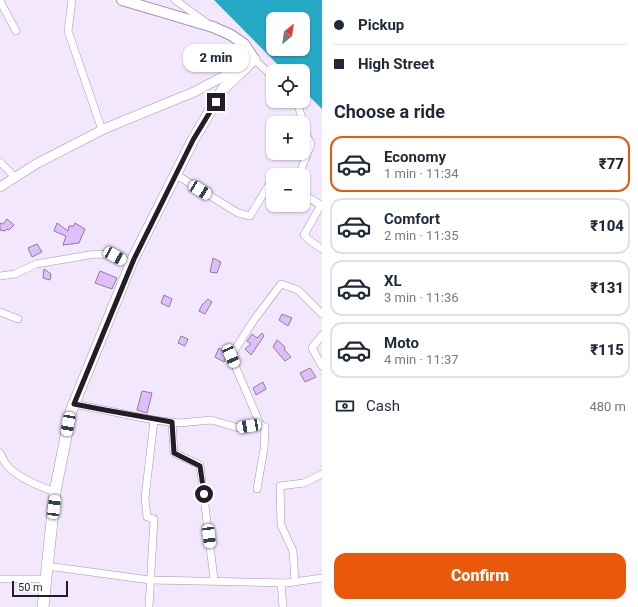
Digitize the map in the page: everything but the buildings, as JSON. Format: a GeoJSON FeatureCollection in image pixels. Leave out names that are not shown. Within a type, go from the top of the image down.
{"type":"FeatureCollection","features":[{"type":"Feature","properties":{"kind":"main road"},"geometry":{"type":"LineString","coordinates":[[43,607],[56,492],[71,411],[131,265],[175,174],[223,89],[254,59],[244,44],[231,35],[213,27],[122,0]]}},
{"type":"Feature","properties":{"kind":"street"},"geometry":{"type":"LineString","coordinates":[[0,0],[16,31]]}},
{"type":"Feature","properties":{"kind":"street"},"geometry":{"type":"LineString","coordinates":[[72,0],[68,31],[102,130]]}},
{"type":"Feature","properties":{"kind":"street"},"geometry":{"type":"LineString","coordinates":[[175,0],[213,27]]}},
{"type":"Feature","properties":{"kind":"street"},"geometry":{"type":"LineString","coordinates":[[0,187],[36,164],[102,130],[194,92],[254,59],[266,70]]}},
{"type":"Feature","properties":{"kind":"street"},"geometry":{"type":"LineString","coordinates":[[299,108],[307,136],[311,144],[302,168]]}},
{"type":"Feature","properties":{"kind":"street"},"geometry":{"type":"LineString","coordinates":[[0,162],[15,177]]}},
{"type":"Feature","properties":{"kind":"street"},"geometry":{"type":"LineString","coordinates":[[175,174],[238,213],[250,216],[266,190]]}},
{"type":"Feature","properties":{"kind":"street"},"geometry":{"type":"LineString","coordinates":[[310,199],[321,206],[304,235],[308,240],[322,248]]}},
{"type":"Feature","properties":{"kind":"street"},"geometry":{"type":"LineString","coordinates":[[0,276],[15,274],[36,264],[95,254],[115,256],[131,265]]}},
{"type":"Feature","properties":{"kind":"street"},"geometry":{"type":"LineString","coordinates":[[257,489],[264,449],[265,427],[260,424],[231,356],[254,320],[281,284],[298,290],[322,314]]}},
{"type":"Feature","properties":{"kind":"street"},"geometry":{"type":"LineString","coordinates":[[0,312],[18,320]]}},
{"type":"Feature","properties":{"kind":"street"},"geometry":{"type":"LineString","coordinates":[[322,335],[312,348],[322,366]]}},
{"type":"Feature","properties":{"kind":"street"},"geometry":{"type":"LineString","coordinates":[[74,404],[154,420],[179,423],[211,420],[239,428],[260,424]]}},
{"type":"Feature","properties":{"kind":"street"},"geometry":{"type":"LineString","coordinates":[[149,607],[154,519],[147,517],[145,498],[154,420]]}},
{"type":"Feature","properties":{"kind":"street"},"geometry":{"type":"LineString","coordinates":[[172,422],[174,453],[200,466],[214,579]]}},
{"type":"Feature","properties":{"kind":"street"},"geometry":{"type":"LineString","coordinates":[[0,454],[6,464],[19,476],[38,486],[56,492]]}},
{"type":"Feature","properties":{"kind":"street"},"geometry":{"type":"LineString","coordinates":[[295,582],[292,551],[281,525],[280,486],[304,483],[322,474]]}},
{"type":"Feature","properties":{"kind":"street"},"geometry":{"type":"LineString","coordinates":[[47,566],[150,580],[281,583],[322,578]]}},
{"type":"Feature","properties":{"kind":"street"},"geometry":{"type":"LineString","coordinates":[[0,579],[45,579]]}},
{"type":"Feature","properties":{"kind":"street"},"geometry":{"type":"LineString","coordinates":[[281,583],[283,607]]}},
{"type":"Feature","properties":{"kind":"water"},"geometry":{"type":"Polygon","coordinates":[[[214,0],[322,0],[322,109],[310,97],[310,64],[277,64],[269,56],[310,56],[310,12],[266,12],[266,53],[214,0]]]}},
{"type":"Feature","properties":{"kind":"route"},"geometry":{"type":"LineString","coordinates":[[204,494],[200,466],[174,453],[172,422],[154,420],[74,404],[134,259],[193,140],[216,102]]}}]}
